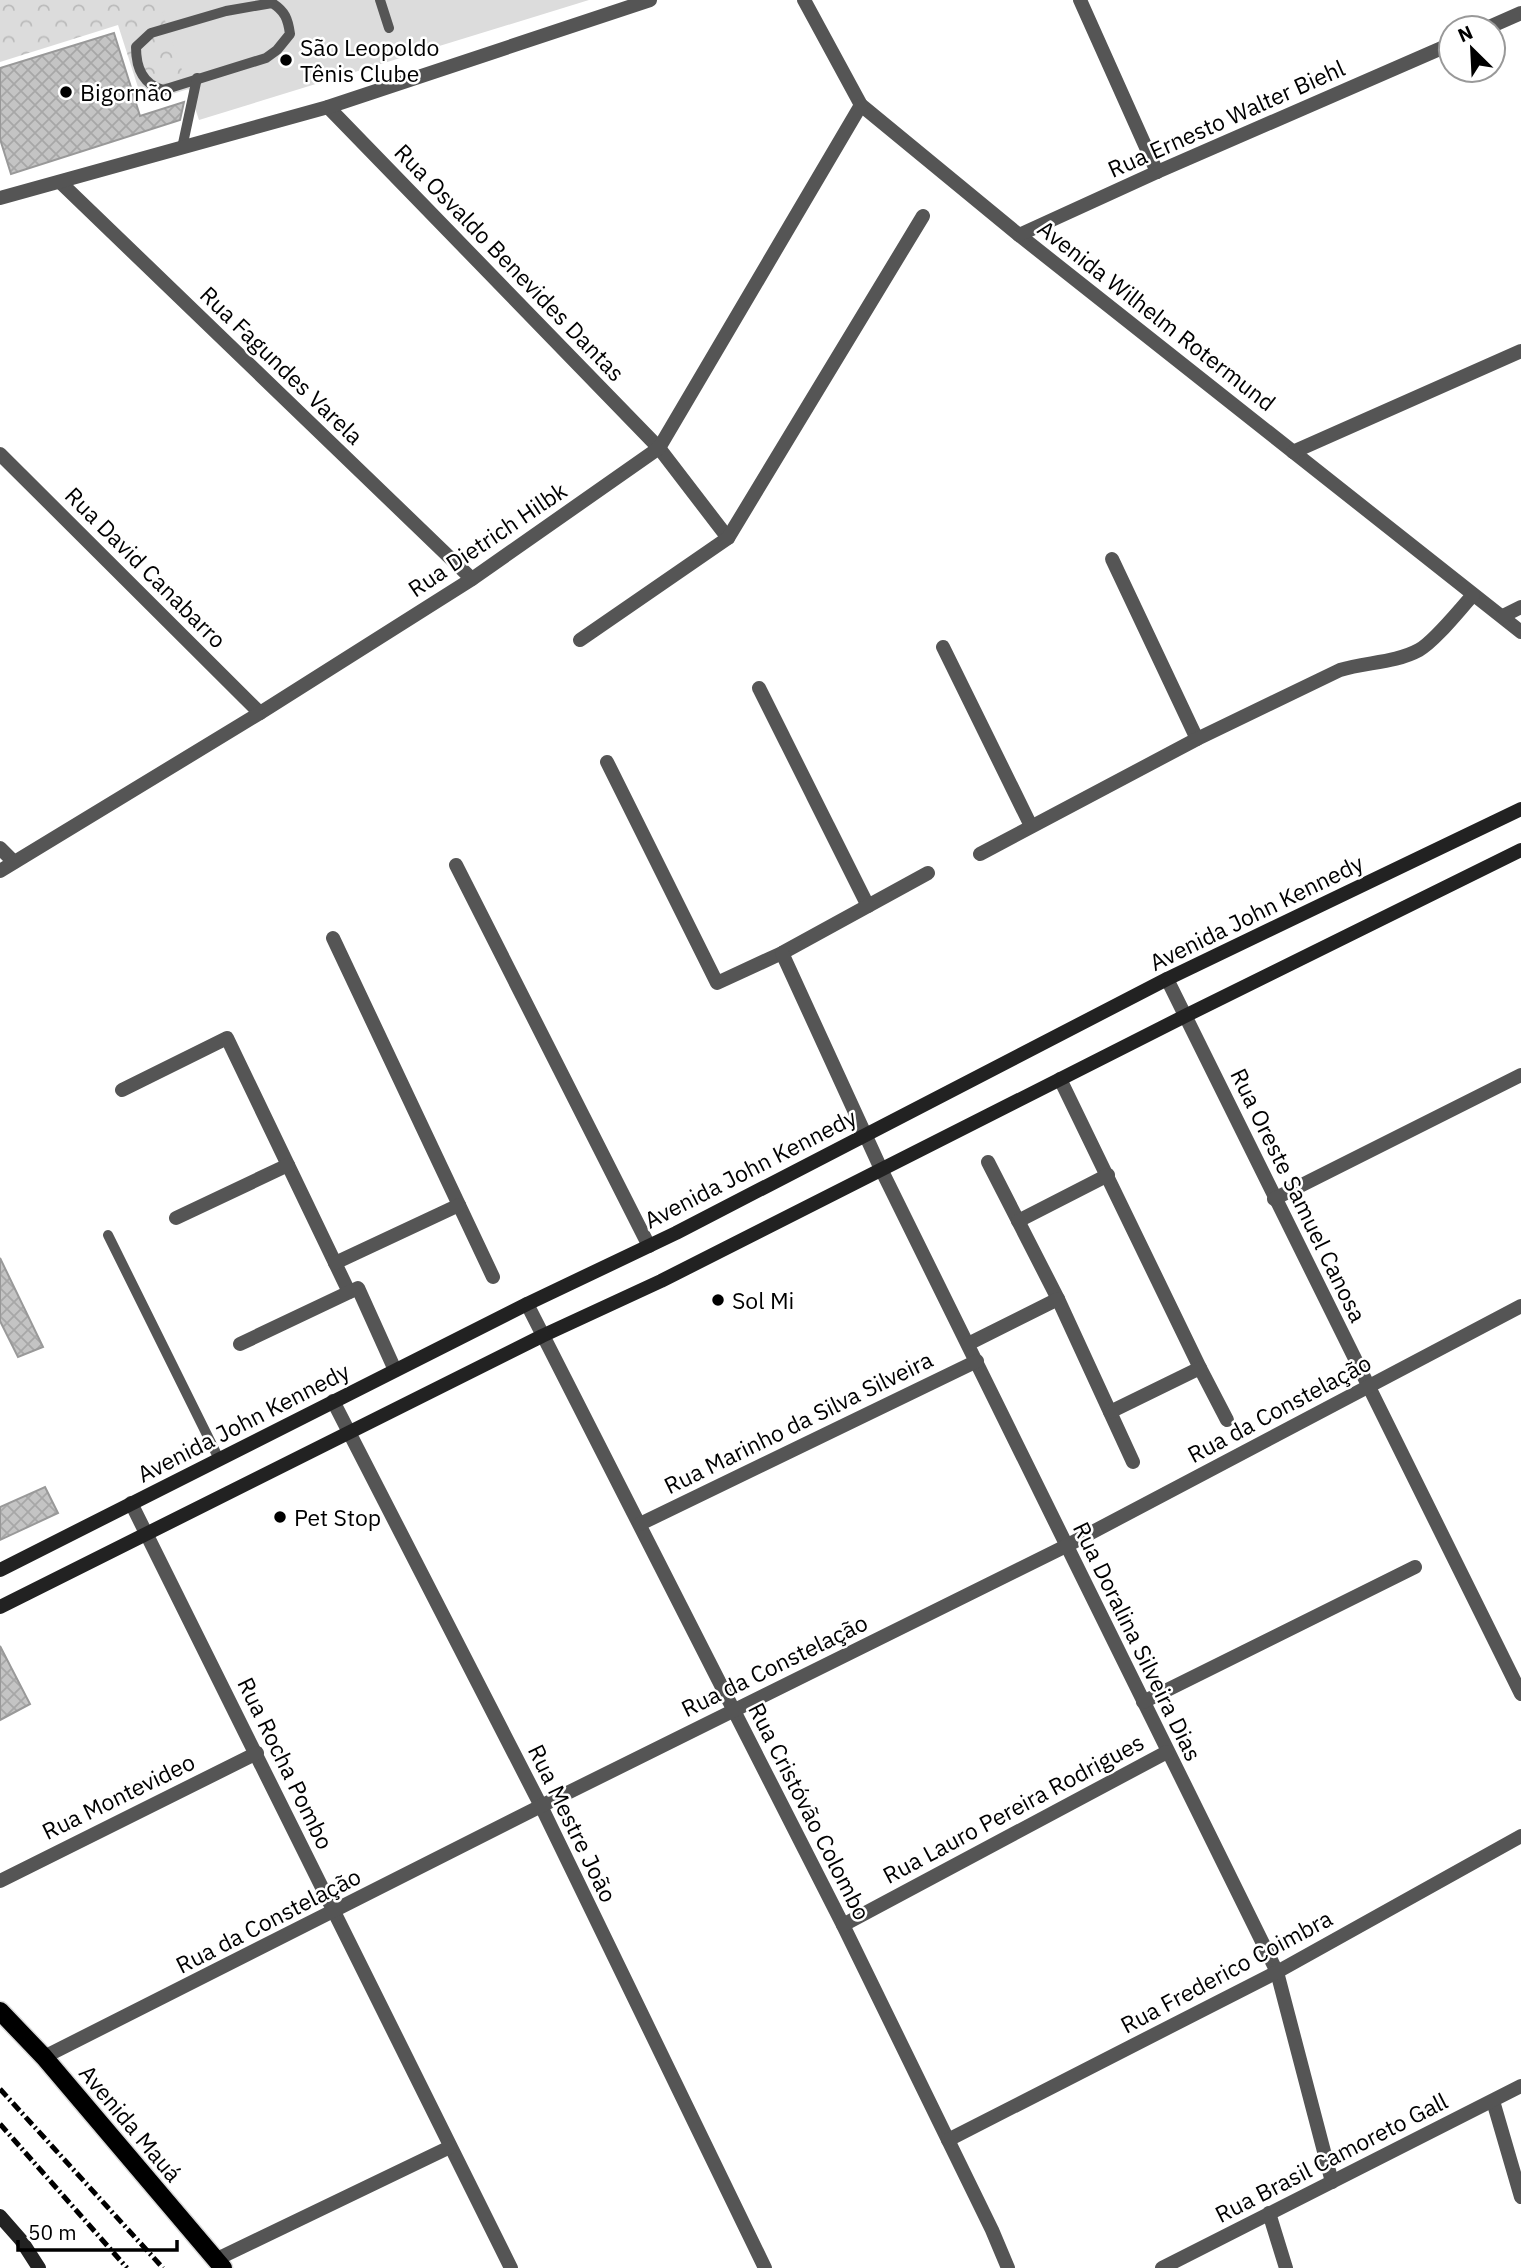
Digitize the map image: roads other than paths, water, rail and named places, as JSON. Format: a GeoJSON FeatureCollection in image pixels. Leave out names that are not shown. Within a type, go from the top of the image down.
{"type":"FeatureCollection","features":[{"type":"Feature","properties":{"kind":"main road","name":"Avenida John Kennedy"},"geometry":{"type":"LineString","coordinates":[[0,1570],[527,1304],[649,1246],[1167,979],[1521,809]]}},
{"type":"Feature","properties":{"kind":"main road"},"geometry":{"type":"LineString","coordinates":[[0,1607],[1521,850]]}},
{"type":"Feature","properties":{"kind":"main road","name":"Avenida Mauá"},"geometry":{"type":"LineString","coordinates":[[0,2011],[44,2057],[219,2264]]}},
{"type":"Feature","properties":{"kind":"main road"},"geometry":{"type":"LineString","coordinates":[[0,2217],[21,2240],[39,2268]]}},
{"type":"Feature","properties":{"kind":"street"},"geometry":{"type":"LineString","coordinates":[[0,198],[328,107],[650,0]]}},
{"type":"Feature","properties":{"kind":"street","name":"Avenida Wilhelm Rotermund"},"geometry":{"type":"LineString","coordinates":[[804,0],[861,105],[1019,235],[1473,595],[1503,615],[1521,632]]}},
{"type":"Feature","properties":{"kind":"street"},"geometry":{"type":"LineString","coordinates":[[1080,0],[1157,172]]}},
{"type":"Feature","properties":{"kind":"street","name":"Rua Ernesto Walter Biehl"},"geometry":{"type":"LineString","coordinates":[[1019,235],[1437,50]]}},
{"type":"Feature","properties":{"kind":"street","name":"Rua Dietrich Hilbk"},"geometry":{"type":"LineString","coordinates":[[0,872],[472,579],[659,448],[861,105]]}},
{"type":"Feature","properties":{"kind":"street","name":"Rua Osvaldo Benevides Dantas"},"geometry":{"type":"LineString","coordinates":[[328,107],[659,448],[728,538]]}},
{"type":"Feature","properties":{"kind":"street","name":"Rua Fagundes Varela"},"geometry":{"type":"LineString","coordinates":[[60,182],[472,579]]}},
{"type":"Feature","properties":{"kind":"street"},"geometry":{"type":"LineString","coordinates":[[580,640],[728,538],[923,216]]}},
{"type":"Feature","properties":{"kind":"street"},"geometry":{"type":"LineString","coordinates":[[1293,452],[1521,351]]}},
{"type":"Feature","properties":{"kind":"street","name":"Rua David Canabarro"},"geometry":{"type":"LineString","coordinates":[[0,454],[260,713]]}},
{"type":"Feature","properties":{"kind":"street"},"geometry":{"type":"LineString","coordinates":[[1112,559],[1197,739]]}},
{"type":"Feature","properties":{"kind":"street"},"geometry":{"type":"LineString","coordinates":[[980,854],[1197,739],[1340,670],[1362,663],[1382,662],[1422,649],[1473,595]]}},
{"type":"Feature","properties":{"kind":"street"},"geometry":{"type":"LineString","coordinates":[[1503,615],[1521,607]]}},
{"type":"Feature","properties":{"kind":"street"},"geometry":{"type":"LineString","coordinates":[[943,647],[1031,826]]}},
{"type":"Feature","properties":{"kind":"street"},"geometry":{"type":"LineString","coordinates":[[759,688],[868,905]]}},
{"type":"Feature","properties":{"kind":"street"},"geometry":{"type":"LineString","coordinates":[[607,762],[717,983],[782,953],[928,873]]}},
{"type":"Feature","properties":{"kind":"street"},"geometry":{"type":"LineString","coordinates":[[0,848],[15,862]]}},
{"type":"Feature","properties":{"kind":"street"},"geometry":{"type":"LineString","coordinates":[[456,865],[649,1246]]}},
{"type":"Feature","properties":{"kind":"street"},"geometry":{"type":"LineString","coordinates":[[333,938],[493,1277]]}},
{"type":"Feature","properties":{"kind":"street","name":"Rua Doralina Silveira Dias"},"geometry":{"type":"LineString","coordinates":[[782,953],[881,1169],[1277,1972],[1332,2182]]}},
{"type":"Feature","properties":{"kind":"street","name":"Rua Oreste Samuel Canosa"},"geometry":{"type":"LineString","coordinates":[[1167,979],[1521,1695]]}},
{"type":"Feature","properties":{"kind":"street"},"geometry":{"type":"LineString","coordinates":[[122,1090],[227,1038],[349,1292]]}},
{"type":"Feature","properties":{"kind":"street"},"geometry":{"type":"LineString","coordinates":[[1274,1199],[1521,1075]]}},
{"type":"Feature","properties":{"kind":"street"},"geometry":{"type":"LineString","coordinates":[[1060,1079],[1227,1420]]}},
{"type":"Feature","properties":{"kind":"street"},"geometry":{"type":"LineString","coordinates":[[988,1162],[1058,1299],[1133,1462]]}},
{"type":"Feature","properties":{"kind":"street"},"geometry":{"type":"LineString","coordinates":[[176,1218],[288,1165]]}},
{"type":"Feature","properties":{"kind":"street"},"geometry":{"type":"LineString","coordinates":[[1018,1221],[1108,1175]]}},
{"type":"Feature","properties":{"kind":"street"},"geometry":{"type":"LineString","coordinates":[[335,1263],[459,1205]]}},
{"type":"Feature","properties":{"kind":"street"},"geometry":{"type":"LineString","coordinates":[[240,1344],[358,1288],[396,1370]]}},
{"type":"Feature","properties":{"kind":"street"},"geometry":{"type":"LineString","coordinates":[[968,1344],[1058,1299]]}},
{"type":"Feature","properties":{"kind":"street","name":"Rua Cristóvão Colombo"},"geometry":{"type":"LineString","coordinates":[[527,1304],[843,1924],[1008,2268]]}},
{"type":"Feature","properties":{"kind":"street","name":"Rua da Constelação"},"geometry":{"type":"LineString","coordinates":[[44,2057],[334,1913],[541,1806],[1066,1546],[1521,1306]]}},
{"type":"Feature","properties":{"kind":"street","name":"Rua Marinho da Silva Silveira"},"geometry":{"type":"LineString","coordinates":[[640,1524],[976,1361]]}},
{"type":"Feature","properties":{"kind":"street"},"geometry":{"type":"LineString","coordinates":[[1110,1412],[1200,1368]]}},
{"type":"Feature","properties":{"kind":"street","name":"Rua Mestre João"},"geometry":{"type":"LineString","coordinates":[[334,1401],[541,1806],[765,2268]]}},
{"type":"Feature","properties":{"kind":"street","name":"Rua Rocha Pombo"},"geometry":{"type":"LineString","coordinates":[[131,1503],[511,2268]]}},
{"type":"Feature","properties":{"kind":"street"},"geometry":{"type":"LineString","coordinates":[[1143,1702],[1415,1567]]}},
{"type":"Feature","properties":{"kind":"street","name":"Rua Lauro Pereira Rodrigues"},"geometry":{"type":"LineString","coordinates":[[843,1924],[1167,1752]]}},
{"type":"Feature","properties":{"kind":"street","name":"Rua Montevideo"},"geometry":{"type":"LineString","coordinates":[[0,1881],[257,1753]]}},
{"type":"Feature","properties":{"kind":"street","name":"Rua Frederico Coimbra"},"geometry":{"type":"LineString","coordinates":[[948,2140],[1277,1972],[1521,1836]]}},
{"type":"Feature","properties":{"kind":"street","name":"Rua Brasil Camoreto Gall"},"geometry":{"type":"LineString","coordinates":[[1162,2268],[1521,2086]]}},
{"type":"Feature","properties":{"kind":"street"},"geometry":{"type":"LineString","coordinates":[[1493,2101],[1521,2197]]}},
{"type":"Feature","properties":{"kind":"street"},"geometry":{"type":"LineString","coordinates":[[219,2264],[450,2147]]}},
{"type":"Feature","properties":{"kind":"street"},"geometry":{"type":"LineString","coordinates":[[1269,2213],[1286,2268]]}},
{"type":"Feature","properties":{"kind":"lane"},"geometry":{"type":"LineString","coordinates":[[380,0],[389,27]]}},
{"type":"Feature","properties":{"kind":"lane"},"geometry":{"type":"LineString","coordinates":[[272,3],[282,4],[290,34],[277,50],[267,58],[197,78],[163,90],[152,87],[136,63],[136,47],[151,33],[195,19],[272,3]]}},
{"type":"Feature","properties":{"kind":"lane"},"geometry":{"type":"LineString","coordinates":[[182,148],[197,78]]}},
{"type":"Feature","properties":{"kind":"lane"},"geometry":{"type":"LineString","coordinates":[[108,1235],[219,1459]]}},
{"type":"Feature","properties":{"kind":"railway"},"geometry":{"type":"LineString","coordinates":[[0,2089],[163,2268]]}},
{"type":"Feature","properties":{"kind":"railway"},"geometry":{"type":"LineString","coordinates":[[0,2124],[127,2268]]}},
{"type":"Feature","properties":{"kind":"place","name":"São Leopoldo Tênis Clube"},"geometry":{"type":"Point","coordinates":[286,60]}},
{"type":"Feature","properties":{"kind":"place","name":"Bigornão"},"geometry":{"type":"Point","coordinates":[66,92]}},
{"type":"Feature","properties":{"kind":"place","name":"Sol Mi"},"geometry":{"type":"Point","coordinates":[718,1300]}},
{"type":"Feature","properties":{"kind":"place","name":"Pet Stop"},"geometry":{"type":"Point","coordinates":[280,1517]}}]}
